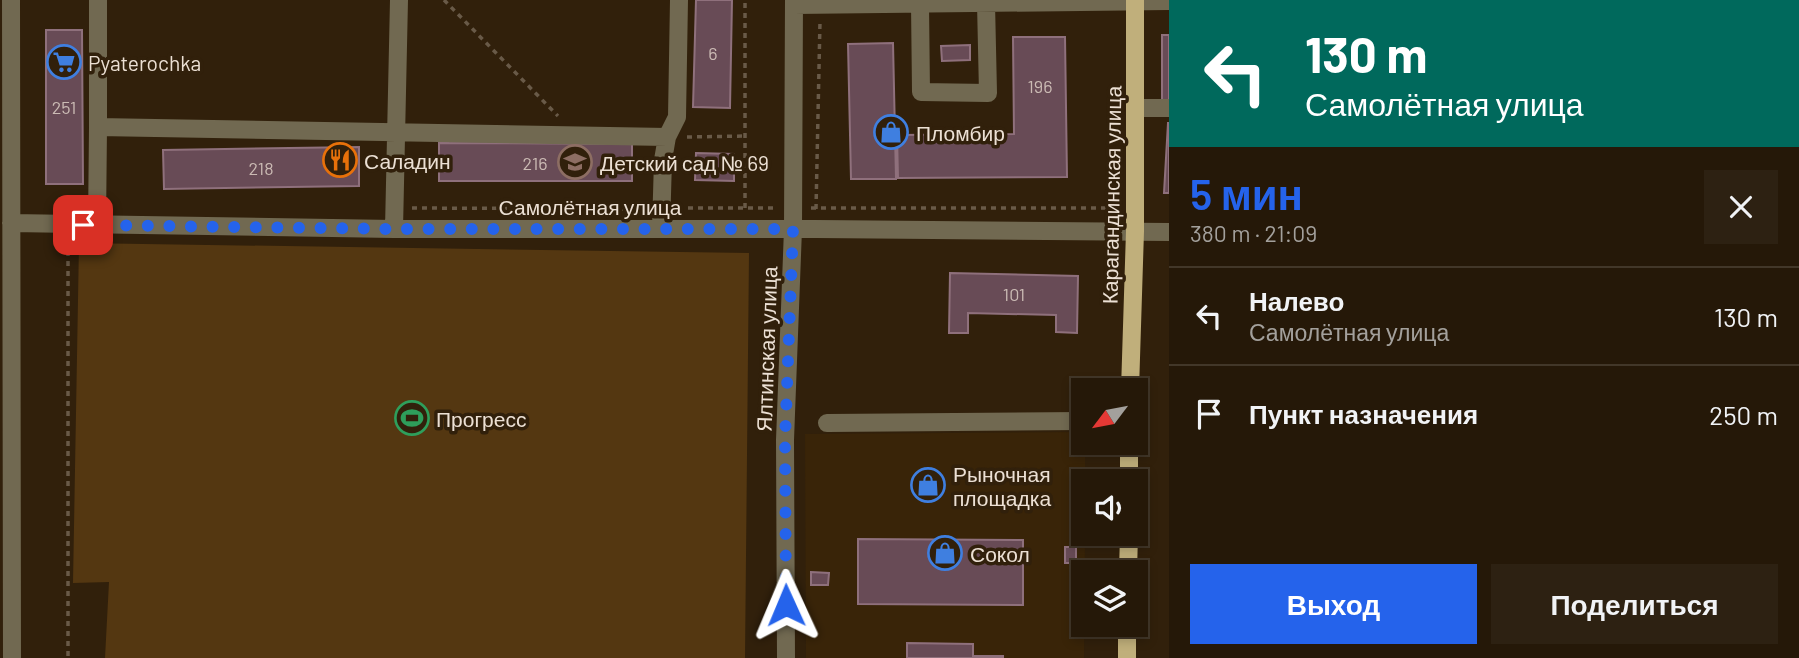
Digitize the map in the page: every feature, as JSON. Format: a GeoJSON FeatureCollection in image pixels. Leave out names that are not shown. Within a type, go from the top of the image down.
{"type":"FeatureCollection","features":[{"type":"Feature","properties":{"kind":"main road","name":"Карагандинская улица"},"geometry":{"type":"LineString","coordinates":[[1130,378],[1135,231],[1135,0]]}},
{"type":"Feature","properties":{"kind":"main road"},"geometry":{"type":"LineString","coordinates":[[1127,637],[1127,658]]}},
{"type":"Feature","properties":{"kind":"street"},"geometry":{"type":"LineString","coordinates":[[11,0],[11,223],[6,296],[12,658]]}},
{"type":"Feature","properties":{"kind":"street"},"geometry":{"type":"LineString","coordinates":[[97,225],[98,0]]}},
{"type":"Feature","properties":{"kind":"street"},"geometry":{"type":"LineString","coordinates":[[394,229],[400,0]]}},
{"type":"Feature","properties":{"kind":"street"},"geometry":{"type":"LineString","coordinates":[[661,229],[663,160],[667,137],[677,117],[679,0]]}},
{"type":"Feature","properties":{"kind":"street"},"geometry":{"type":"LineString","coordinates":[[794,2],[820,5],[1169,1]]}},
{"type":"Feature","properties":{"kind":"street","name":"Ялтинская улица"},"geometry":{"type":"LineString","coordinates":[[786,658],[785,440],[793,229],[794,2]]}},
{"type":"Feature","properties":{"kind":"street"},"geometry":{"type":"LineString","coordinates":[[920,4],[921,92],[988,93],[986,3]]}},
{"type":"Feature","properties":{"kind":"street"},"geometry":{"type":"LineString","coordinates":[[1135,107],[1169,108]]}},
{"type":"Feature","properties":{"kind":"street"},"geometry":{"type":"LineString","coordinates":[[98,127],[667,137]]}},
{"type":"Feature","properties":{"kind":"street","name":"Самолётная улица"},"geometry":{"type":"LineString","coordinates":[[11,223],[394,229],[1169,232]]}},
{"type":"Feature","properties":{"kind":"street"},"geometry":{"type":"LineString","coordinates":[[827,423],[1071,421]]}},
{"type":"Feature","properties":{"kind":"path"},"geometry":{"type":"LineString","coordinates":[[444,0],[576,135]]}},
{"type":"Feature","properties":{"kind":"path"},"geometry":{"type":"LineString","coordinates":[[745,0],[745,208]]}},
{"type":"Feature","properties":{"kind":"path"},"geometry":{"type":"LineString","coordinates":[[816,229],[820,5]]}},
{"type":"Feature","properties":{"kind":"path"},"geometry":{"type":"LineString","coordinates":[[667,137],[745,136]]}},
{"type":"Feature","properties":{"kind":"path"},"geometry":{"type":"LineString","coordinates":[[394,208],[1135,208]]}},
{"type":"Feature","properties":{"kind":"path"},"geometry":{"type":"LineString","coordinates":[[68,225],[68,658]]}},
{"type":"Feature","properties":{"kind":"shaded area","name":"Прогресс"},"geometry":{"type":"Polygon","coordinates":[[[79,243],[749,253],[745,658],[105,658],[109,582],[73,583],[79,243]]]}},
{"type":"Feature","properties":{"kind":"shaded area","name":"Сокол"},"geometry":{"type":"Polygon","coordinates":[[[1071,432],[1071,455],[1085,455],[1085,469],[1071,469],[1071,546],[1085,546],[1085,560],[1071,560],[1071,637],[1084,637],[1084,658],[806,658],[805,434],[1071,432]]]}},
{"type":"Feature","properties":{"kind":"building"},"geometry":{"type":"Polygon","coordinates":[[[696,0],[732,0],[730,108],[693,107],[696,0]]]}},
{"type":"Feature","properties":{"kind":"building"},"geometry":{"type":"Polygon","coordinates":[[[46,30],[82,30],[83,184],[46,184],[46,30]]]}},
{"type":"Feature","properties":{"kind":"building"},"geometry":{"type":"Polygon","coordinates":[[[1162,35],[1169,35],[1169,107],[1162,107],[1162,35]]]}},
{"type":"Feature","properties":{"kind":"building"},"geometry":{"type":"Polygon","coordinates":[[[1013,37],[1065,37],[1067,177],[898,178],[897,135],[1014,134],[1013,37]]]}},
{"type":"Feature","properties":{"kind":"building"},"geometry":{"type":"Polygon","coordinates":[[[893,43],[896,179],[851,179],[848,44],[893,43]]]}},
{"type":"Feature","properties":{"kind":"building"},"geometry":{"type":"Polygon","coordinates":[[[970,45],[970,60],[942,61],[941,46],[970,45]]]}},
{"type":"Feature","properties":{"kind":"building"},"geometry":{"type":"Polygon","coordinates":[[[1168,123],[1169,193],[1164,193],[1168,123]]]}},
{"type":"Feature","properties":{"kind":"building"},"geometry":{"type":"Polygon","coordinates":[[[439,143],[632,144],[632,181],[439,181],[439,143]]]}},
{"type":"Feature","properties":{"kind":"building"},"geometry":{"type":"Polygon","coordinates":[[[359,147],[359,186],[164,189],[163,150],[359,147]]]}},
{"type":"Feature","properties":{"kind":"building"},"geometry":{"type":"Polygon","coordinates":[[[696,153],[734,154],[734,181],[695,180],[696,153]]]}},
{"type":"Feature","properties":{"kind":"building"},"geometry":{"type":"Polygon","coordinates":[[[950,273],[1078,276],[1077,333],[1056,332],[1056,315],[968,313],[968,333],[949,333],[950,273]]]}},
{"type":"Feature","properties":{"kind":"building"},"geometry":{"type":"Polygon","coordinates":[[[858,539],[1023,540],[1023,605],[858,604],[858,539]]]}},
{"type":"Feature","properties":{"kind":"building"},"geometry":{"type":"Polygon","coordinates":[[[1065,547],[1076,547],[1076,560],[1065,563],[1065,547]]]}},
{"type":"Feature","properties":{"kind":"building"},"geometry":{"type":"Polygon","coordinates":[[[811,572],[829,573],[828,585],[811,585],[811,572]]]}},
{"type":"Feature","properties":{"kind":"building"},"geometry":{"type":"Polygon","coordinates":[[[907,643],[973,644],[973,656],[1003,658],[907,658],[907,643]]]}},
{"type":"Feature","properties":{"kind":"place","name":"Pyaterochka"},"geometry":{"type":"Point","coordinates":[64,62]}},
{"type":"Feature","properties":{"kind":"place","name":"Пломбир"},"geometry":{"type":"Point","coordinates":[891,132]}},
{"type":"Feature","properties":{"kind":"place","name":"Саладин"},"geometry":{"type":"Point","coordinates":[340,160]}},
{"type":"Feature","properties":{"kind":"place","name":"Детский сад № 69"},"geometry":{"type":"Point","coordinates":[575,162]}},
{"type":"Feature","properties":{"kind":"place","name":"Прогресс"},"geometry":{"type":"Point","coordinates":[412,418]}},
{"type":"Feature","properties":{"kind":"place","name":"Рыночная площадка"},"geometry":{"type":"Point","coordinates":[928,485]}},
{"type":"Feature","properties":{"kind":"place","name":"Сокол"},"geometry":{"type":"Point","coordinates":[945,553]}},
{"type":"Feature","properties":{"kind":"route"},"geometry":{"type":"LineString","coordinates":[[83,225],[394,229],[793,229],[785,440],[786,605]]}}]}
